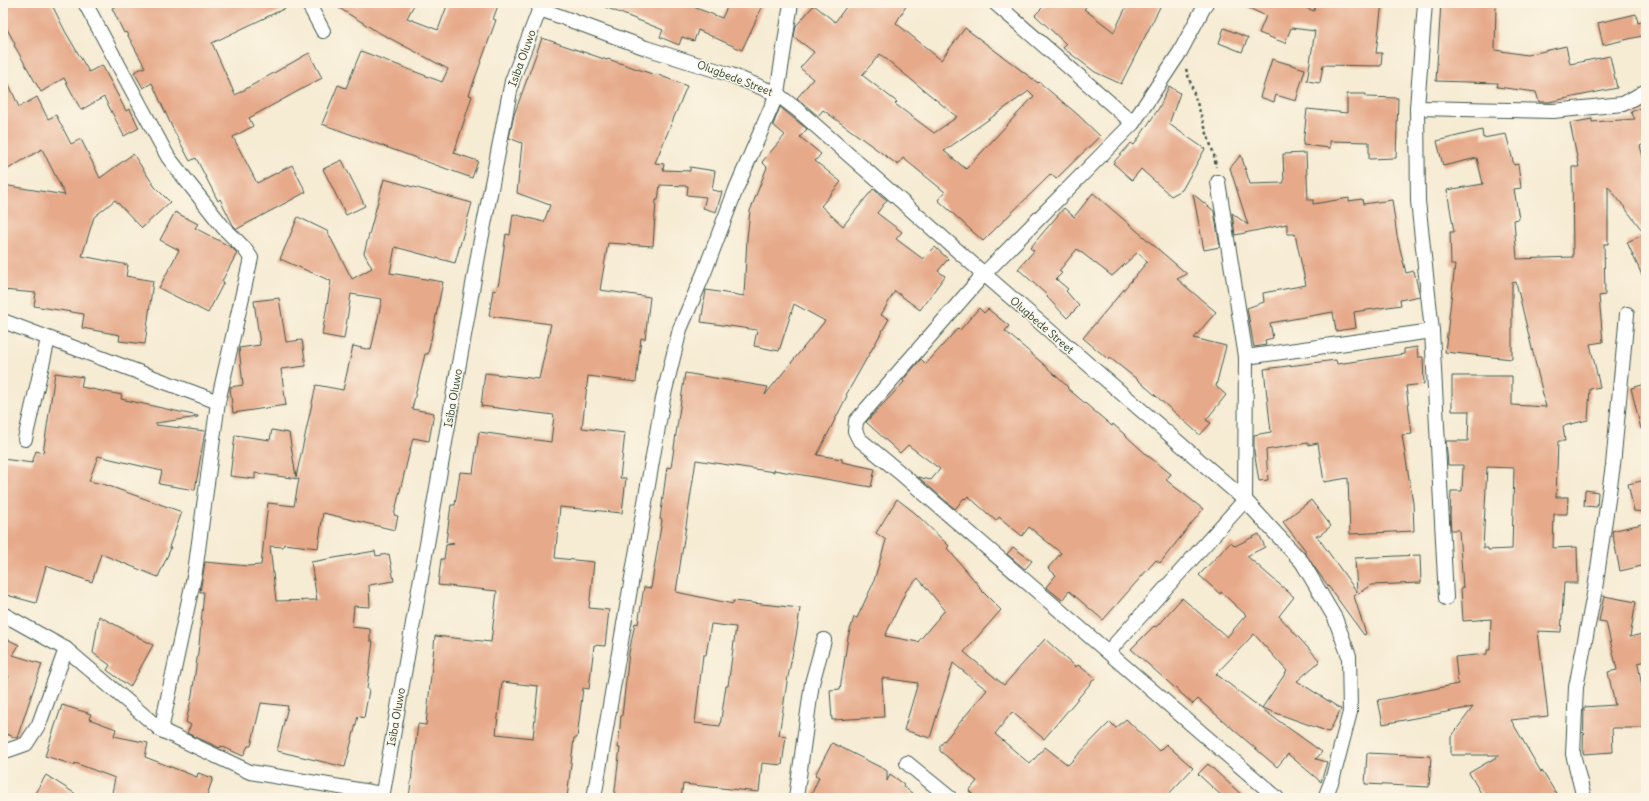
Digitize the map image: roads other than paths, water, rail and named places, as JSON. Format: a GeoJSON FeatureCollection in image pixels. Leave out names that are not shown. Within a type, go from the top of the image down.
{"type":"FeatureCollection","features":[{"type":"Feature","properties":{"kind":"street"},"geometry":{"type":"LineString","coordinates":[[85,3],[168,157],[223,227],[244,248],[251,258],[218,402],[195,572],[161,730]]}},
{"type":"Feature","properties":{"kind":"street"},"geometry":{"type":"LineString","coordinates":[[308,3],[323,31]]}},
{"type":"Feature","properties":{"kind":"street"},"geometry":{"type":"LineString","coordinates":[[594,798],[663,398],[680,329],[736,189],[777,94],[791,3]]}},
{"type":"Feature","properties":{"kind":"street"},"geometry":{"type":"LineString","coordinates":[[995,3],[1133,123]]}},
{"type":"Feature","properties":{"kind":"street"},"geometry":{"type":"LineString","coordinates":[[1206,3],[1180,52],[1133,123],[984,274],[856,421],[855,431],[859,439],[904,476],[1277,798]]}},
{"type":"Feature","properties":{"kind":"street"},"geometry":{"type":"LineString","coordinates":[[1425,3],[1417,108],[1418,201],[1432,332],[1446,598]]}},
{"type":"Feature","properties":{"kind":"street","name":"Olugbede Street"},"geometry":{"type":"LineString","coordinates":[[541,6],[646,48],[731,74],[777,94],[799,111],[984,274],[1245,500],[1302,562],[1335,618],[1349,656],[1350,712],[1333,777],[1325,798]]}},
{"type":"Feature","properties":{"kind":"street","name":"Isiba Oluwo"},"geometry":{"type":"LineString","coordinates":[[382,796],[480,245],[512,80],[541,6]]}},
{"type":"Feature","properties":{"kind":"street"},"geometry":{"type":"LineString","coordinates":[[1417,108],[1553,111],[1623,104],[1646,91]]}},
{"type":"Feature","properties":{"kind":"street"},"geometry":{"type":"LineString","coordinates":[[1108,652],[1245,500],[1246,357],[1218,182]]}},
{"type":"Feature","properties":{"kind":"street"},"geometry":{"type":"LineString","coordinates":[[1584,798],[1573,754],[1576,687],[1595,589],[1613,465],[1627,314]]}},
{"type":"Feature","properties":{"kind":"street"},"geometry":{"type":"LineString","coordinates":[[3,321],[218,402]]}},
{"type":"Feature","properties":{"kind":"street"},"geometry":{"type":"LineString","coordinates":[[1246,357],[1432,332]]}},
{"type":"Feature","properties":{"kind":"street"},"geometry":{"type":"LineString","coordinates":[[25,439],[48,339]]}},
{"type":"Feature","properties":{"kind":"street"},"geometry":{"type":"LineString","coordinates":[[3,614],[66,649],[161,730],[250,772],[382,796]]}},
{"type":"Feature","properties":{"kind":"street"},"geometry":{"type":"LineString","coordinates":[[796,798],[812,683],[824,640]]}},
{"type":"Feature","properties":{"kind":"street"},"geometry":{"type":"LineString","coordinates":[[3,752],[26,744],[39,724],[66,649]]}},
{"type":"Feature","properties":{"kind":"street"},"geometry":{"type":"LineString","coordinates":[[907,763],[950,798]]}}]}
